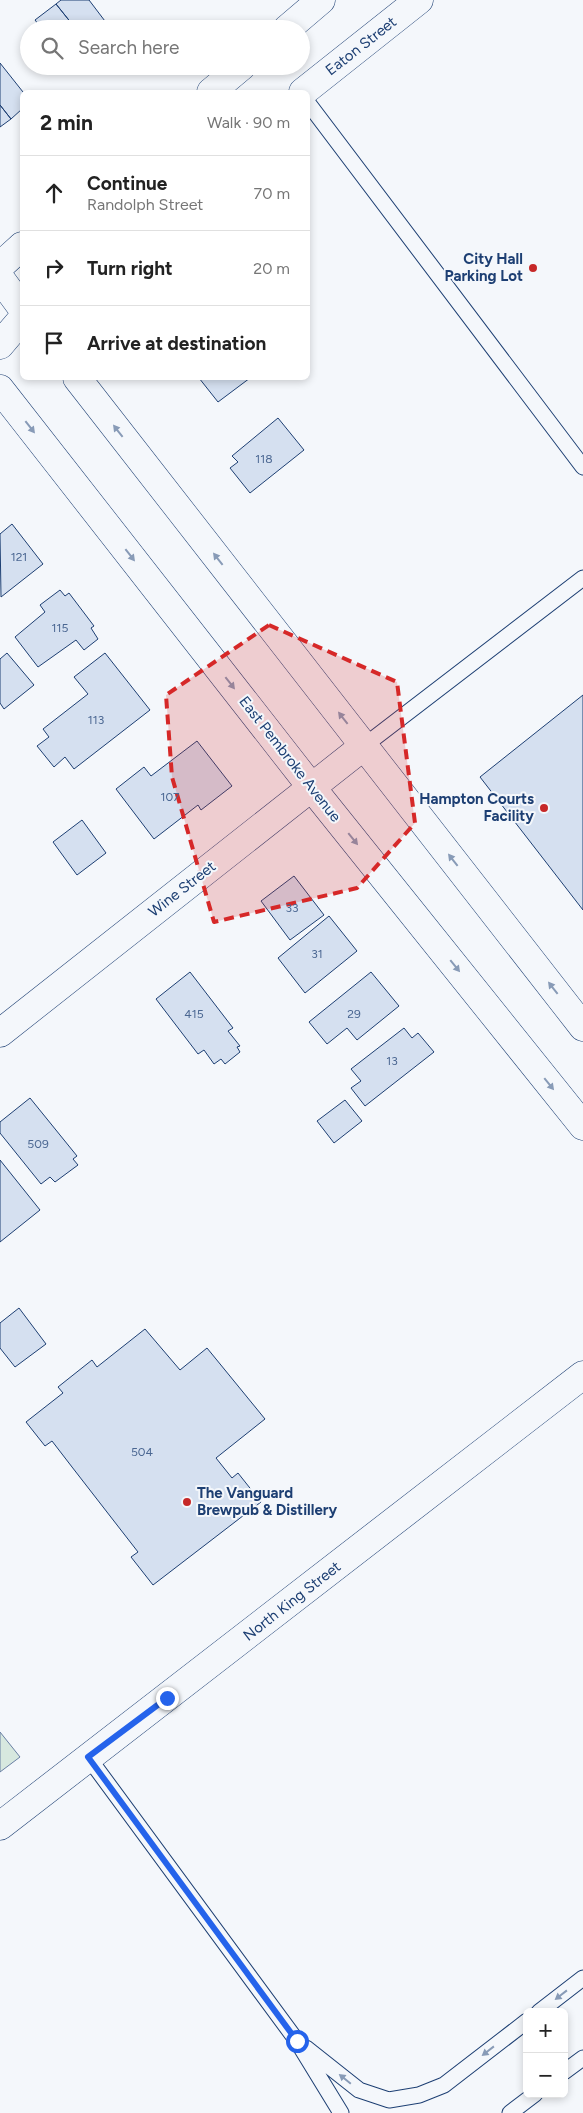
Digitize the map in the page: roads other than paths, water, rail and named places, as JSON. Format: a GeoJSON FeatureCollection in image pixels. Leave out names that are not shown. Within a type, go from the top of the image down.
{"type":"FeatureCollection","features":[{"type":"Feature","properties":{"kind":"main road"},"geometry":{"type":"LineString","coordinates":[[298,20],[321,0]]}},
{"type":"Feature","properties":{"kind":"main road","name":"Eaton Street"},"geometry":{"type":"LineString","coordinates":[[306,90],[419,0]]}},
{"type":"Feature","properties":{"kind":"main road"},"geometry":{"type":"LineString","coordinates":[[213,90],[231,75]]}},
{"type":"Feature","properties":{"kind":"main road"},"geometry":{"type":"LineString","coordinates":[[0,266],[20,248]]}},
{"type":"Feature","properties":{"kind":"main road"},"geometry":{"type":"LineString","coordinates":[[0,278],[20,305]]}},
{"type":"Feature","properties":{"kind":"main road"},"geometry":{"type":"LineString","coordinates":[[0,345],[20,320]]}},
{"type":"Feature","properties":{"kind":"main road"},"geometry":{"type":"LineString","coordinates":[[79,380],[583,1027]]}},
{"type":"Feature","properties":{"kind":"main road","name":"East Pembroke Avenue"},"geometry":{"type":"LineString","coordinates":[[0,389],[312,788],[583,1126]]}},
{"type":"Feature","properties":{"kind":"main road","name":"Wine Street"},"geometry":{"type":"LineString","coordinates":[[0,1032],[364,746]]}},
{"type":"Feature","properties":{"kind":"main road","name":"North King Street"},"geometry":{"type":"LineString","coordinates":[[0,1826],[583,1375]]}},
{"type":"Feature","properties":{"kind":"lane"},"geometry":{"type":"LineString","coordinates":[[310,106],[583,467]]}},
{"type":"Feature","properties":{"kind":"lane"},"geometry":{"type":"LineString","coordinates":[[364,746],[583,578]]}},
{"type":"Feature","properties":{"kind":"lane"},"geometry":{"type":"LineString","coordinates":[[88,1757],[297,2041],[341,2113]]}},
{"type":"Feature","properties":{"kind":"lane"},"geometry":{"type":"LineString","coordinates":[[544,2008],[583,1978]]}},
{"type":"Feature","properties":{"kind":"lane"},"geometry":{"type":"LineString","coordinates":[[297,2041],[359,2090],[389,2100],[418,2095],[444,2085],[523,2024]]}},
{"type":"Feature","properties":{"kind":"lane"},"geometry":{"type":"LineString","coordinates":[[568,2069],[583,2058]]}},
{"type":"Feature","properties":{"kind":"lane"},"geometry":{"type":"LineString","coordinates":[[510,2113],[530,2098]]}},
{"type":"Feature","properties":{"kind":"place","name":"City Hall Parking Lot"},"geometry":{"type":"Point","coordinates":[533,268]}},
{"type":"Feature","properties":{"kind":"place","name":"Hampton Courts Facility"},"geometry":{"type":"Point","coordinates":[544,808]}},
{"type":"Feature","properties":{"kind":"place","name":"The Vanguard Brewpub & Distillery"},"geometry":{"type":"Point","coordinates":[187,1502]}}]}
